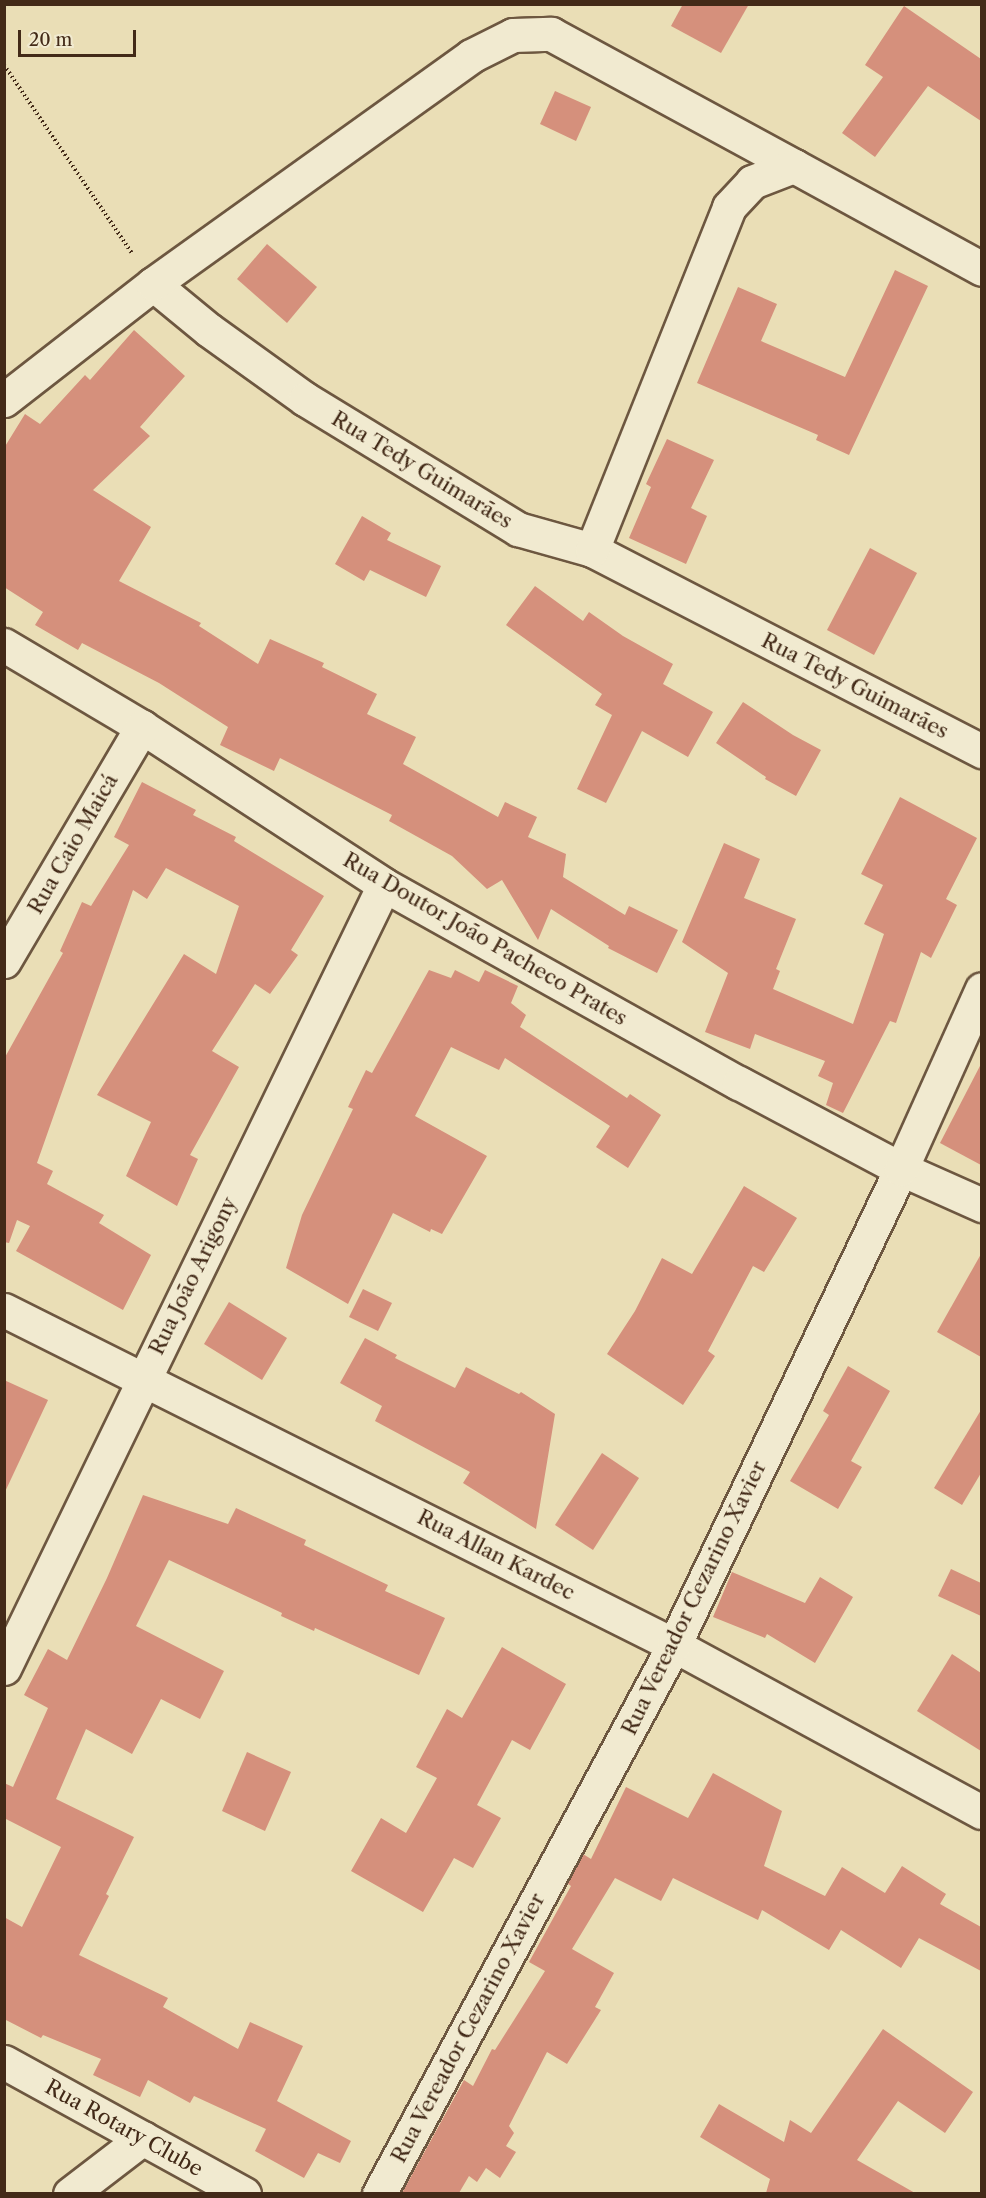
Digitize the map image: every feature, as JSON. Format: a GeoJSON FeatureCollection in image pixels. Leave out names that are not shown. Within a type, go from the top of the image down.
{"type":"FeatureCollection","features":[{"type":"Feature","properties":{"kind":"street"},"geometry":{"type":"LineString","coordinates":[[4,400],[153,284],[471,56],[513,35],[551,34],[981,269]]}},
{"type":"Feature","properties":{"kind":"street"},"geometry":{"type":"LineString","coordinates":[[592,550],[729,207],[752,182],[794,166]]}},
{"type":"Feature","properties":{"kind":"street","name":"Rua Tedy Guimarães"},"geometry":{"type":"LineString","coordinates":[[153,284],[209,330],[305,399],[518,529],[592,550],[981,751]]}},
{"type":"Feature","properties":{"kind":"street","name":"Rua Doutor João Pacheco Prates"},"geometry":{"type":"LineString","coordinates":[[4,645],[142,727],[384,885],[739,1083],[901,1169],[981,1205]]}},
{"type":"Feature","properties":{"kind":"street","name":"Rua Caio Maicá"},"geometry":{"type":"LineString","coordinates":[[4,962],[142,727]]}},
{"type":"Feature","properties":{"kind":"street","name":"Rua João Arigony"},"geometry":{"type":"LineString","coordinates":[[4,1668],[384,885]]}},
{"type":"Feature","properties":{"kind":"street","name":"Rua Vereador Cezarino Xavier"},"geometry":{"type":"LineString","coordinates":[[379,2193],[674,1645],[901,1169],[981,989]]}},
{"type":"Feature","properties":{"kind":"street","name":"Rua Allan Kardec"},"geometry":{"type":"LineString","coordinates":[[4,1310],[674,1645],[981,1812]]}},
{"type":"Feature","properties":{"kind":"street","name":"Rua Rotary Clube"},"geometry":{"type":"LineString","coordinates":[[4,2062],[244,2193]]}},
{"type":"Feature","properties":{"kind":"street"},"geometry":{"type":"LineString","coordinates":[[70,2193],[143,2138]]}},
{"type":"Feature","properties":{"kind":"path"},"geometry":{"type":"LineString","coordinates":[[4,65],[153,284]]}},
{"type":"Feature","properties":{"kind":"building"},"geometry":{"type":"Polygon","coordinates":[[[683,4],[749,4],[721,53],[671,26],[683,4]]]}},
{"type":"Feature","properties":{"kind":"building"},"geometry":{"type":"Polygon","coordinates":[[[904,6],[981,59],[981,121],[928,86],[875,157],[842,133],[883,77],[865,65],[904,6]]]}},
{"type":"Feature","properties":{"kind":"building"},"geometry":{"type":"Polygon","coordinates":[[[555,91],[591,107],[576,141],[540,124],[555,91]]]}},
{"type":"Feature","properties":{"kind":"building"},"geometry":{"type":"Polygon","coordinates":[[[267,244],[317,287],[287,323],[237,279],[267,244]]]}},
{"type":"Feature","properties":{"kind":"building"},"geometry":{"type":"Polygon","coordinates":[[[895,270],[928,286],[849,455],[816,440],[818,435],[697,383],[738,287],[777,304],[761,341],[845,377],[895,270]]]}},
{"type":"Feature","properties":{"kind":"building"},"geometry":{"type":"Polygon","coordinates":[[[134,330],[185,376],[140,427],[150,436],[93,490],[151,527],[119,581],[201,623],[199,626],[258,664],[270,639],[324,663],[322,667],[377,694],[367,714],[416,737],[403,764],[498,817],[505,802],[537,817],[528,837],[566,854],[563,877],[625,915],[629,906],[678,930],[657,973],[608,948],[609,946],[551,909],[538,940],[502,880],[487,889],[452,856],[389,821],[392,815],[280,758],[274,771],[220,745],[228,727],[159,683],[82,643],[78,650],[35,625],[43,612],[4,587],[4,448],[25,414],[40,424],[85,375],[90,380],[134,330]]]}},
{"type":"Feature","properties":{"kind":"building"},"geometry":{"type":"Polygon","coordinates":[[[667,439],[714,460],[691,508],[707,516],[686,564],[629,538],[651,487],[646,484],[667,439]]]}},
{"type":"Feature","properties":{"kind":"building"},"geometry":{"type":"Polygon","coordinates":[[[362,516],[391,533],[387,540],[441,566],[426,597],[370,570],[364,581],[335,564],[362,516]]]}},
{"type":"Feature","properties":{"kind":"building"},"geometry":{"type":"Polygon","coordinates":[[[870,548],[917,573],[874,655],[827,630],[870,548]]]}},
{"type":"Feature","properties":{"kind":"building"},"geometry":{"type":"Polygon","coordinates":[[[535,586],[583,621],[589,612],[623,636],[673,664],[663,684],[713,712],[688,757],[642,731],[606,803],[577,789],[612,715],[595,705],[602,694],[506,625],[535,586]]]}},
{"type":"Feature","properties":{"kind":"building"},"geometry":{"type":"Polygon","coordinates":[[[743,702],[793,735],[821,750],[796,796],[765,779],[766,777],[716,743],[743,702]]]}},
{"type":"Feature","properties":{"kind":"building"},"geometry":{"type":"Polygon","coordinates":[[[142,782],[196,810],[193,815],[236,837],[234,841],[324,896],[291,950],[298,955],[270,994],[255,984],[212,1051],[239,1067],[190,1155],[198,1159],[177,1206],[126,1176],[151,1122],[97,1095],[184,954],[216,974],[239,906],[166,868],[147,899],[133,890],[37,1163],[53,1171],[47,1184],[104,1215],[99,1223],[151,1255],[123,1310],[16,1251],[30,1226],[17,1220],[9,1243],[4,1242],[4,1059],[63,953],[60,951],[82,902],[91,906],[129,845],[114,837],[142,782]]]}},
{"type":"Feature","properties":{"kind":"building"},"geometry":{"type":"Polygon","coordinates":[[[900,797],[977,838],[946,899],[957,905],[931,958],[921,952],[896,1023],[890,1021],[843,1113],[826,1105],[833,1083],[818,1076],[825,1061],[755,1034],[750,1049],[705,1032],[728,973],[682,942],[724,843],[760,859],[744,898],[796,919],[776,969],[780,971],[773,989],[853,1024],[884,934],[864,924],[883,885],[861,874],[900,797]]]}},
{"type":"Feature","properties":{"kind":"building"},"geometry":{"type":"Polygon","coordinates":[[[429,970],[451,978],[455,970],[479,982],[485,970],[518,986],[511,1003],[526,1015],[520,1027],[627,1098],[630,1094],[661,1115],[628,1168],[596,1147],[610,1126],[505,1058],[499,1070],[451,1047],[415,1116],[487,1156],[442,1234],[431,1229],[430,1232],[393,1213],[348,1304],[286,1268],[302,1215],[353,1109],[348,1107],[366,1070],[372,1073],[429,970]]]}},
{"type":"Feature","properties":{"kind":"building"},"geometry":{"type":"Polygon","coordinates":[[[981,1064],[981,1165],[940,1143],[981,1064]]]}},
{"type":"Feature","properties":{"kind":"building"},"geometry":{"type":"Polygon","coordinates":[[[744,1186],[797,1218],[764,1272],[753,1266],[708,1351],[715,1356],[683,1405],[607,1354],[635,1311],[662,1258],[692,1274],[744,1186]]]}},
{"type":"Feature","properties":{"kind":"building"},"geometry":{"type":"Polygon","coordinates":[[[981,1254],[981,1357],[937,1332],[981,1254]]]}},
{"type":"Feature","properties":{"kind":"building"},"geometry":{"type":"Polygon","coordinates":[[[363,1289],[392,1303],[378,1331],[349,1317],[363,1289]]]}},
{"type":"Feature","properties":{"kind":"building"},"geometry":{"type":"Polygon","coordinates":[[[229,1302],[287,1338],[262,1380],[204,1344],[229,1302]]]}},
{"type":"Feature","properties":{"kind":"building"},"geometry":{"type":"Polygon","coordinates":[[[365,1338],[397,1355],[395,1358],[455,1388],[466,1367],[519,1394],[521,1392],[555,1414],[536,1529],[463,1483],[470,1472],[375,1421],[382,1406],[340,1383],[365,1338]]]}},
{"type":"Feature","properties":{"kind":"building"},"geometry":{"type":"Polygon","coordinates":[[[848,1366],[890,1391],[851,1461],[862,1467],[838,1509],[790,1481],[829,1415],[823,1411],[848,1366]]]}},
{"type":"Feature","properties":{"kind":"building"},"geometry":{"type":"Polygon","coordinates":[[[4,1380],[48,1400],[4,1494],[4,1380]]]}},
{"type":"Feature","properties":{"kind":"building"},"geometry":{"type":"Polygon","coordinates":[[[981,1410],[981,1473],[962,1505],[934,1488],[981,1410]]]}},
{"type":"Feature","properties":{"kind":"building"},"geometry":{"type":"Polygon","coordinates":[[[602,1453],[639,1478],[593,1550],[555,1525],[602,1453]]]}},
{"type":"Feature","properties":{"kind":"building"},"geometry":{"type":"Polygon","coordinates":[[[143,1495],[228,1524],[236,1508],[306,1540],[304,1545],[388,1585],[385,1591],[445,1618],[419,1675],[315,1628],[314,1631],[281,1616],[282,1613],[169,1560],[136,1626],[224,1671],[200,1719],[161,1699],[132,1754],[86,1729],[56,1799],[134,1837],[106,1894],[109,1896],[79,1955],[168,1998],[163,2007],[238,2049],[250,2022],[303,2046],[277,2101],[351,2141],[340,2163],[318,2153],[304,2178],[255,2151],[266,2129],[194,2096],[190,2103],[148,2080],[140,2097],[93,2075],[101,2059],[43,2035],[41,2038],[4,2019],[4,1917],[22,1927],[61,1847],[4,1818],[4,1783],[13,1787],[48,1708],[24,1695],[48,1649],[67,1660],[107,1578],[143,1495]]]}},
{"type":"Feature","properties":{"kind":"building"},"geometry":{"type":"Polygon","coordinates":[[[951,1569],[981,1583],[981,1616],[938,1596],[951,1569]]]}},
{"type":"Feature","properties":{"kind":"building"},"geometry":{"type":"Polygon","coordinates":[[[732,1572],[805,1603],[820,1577],[853,1597],[815,1663],[767,1634],[765,1638],[713,1617],[732,1572]]]}},
{"type":"Feature","properties":{"kind":"building"},"geometry":{"type":"Polygon","coordinates":[[[502,1647],[566,1684],[530,1750],[512,1740],[477,1805],[501,1818],[473,1868],[454,1858],[423,1912],[351,1871],[381,1818],[406,1833],[437,1778],[416,1767],[447,1709],[462,1718],[502,1647]]]}},
{"type":"Feature","properties":{"kind":"building"},"geometry":{"type":"Polygon","coordinates":[[[952,1654],[981,1673],[981,1751],[917,1711],[952,1654]]]}},
{"type":"Feature","properties":{"kind":"building"},"geometry":{"type":"Polygon","coordinates":[[[247,1752],[291,1772],[265,1831],[222,1811],[247,1752]]]}},
{"type":"Feature","properties":{"kind":"building"},"geometry":{"type":"Polygon","coordinates":[[[713,1773],[782,1811],[764,1866],[825,1896],[842,1867],[885,1893],[902,1866],[946,1894],[940,1904],[981,1927],[981,1971],[919,1938],[901,1968],[841,1930],[829,1950],[762,1910],[758,1920],[673,1878],[661,1901],[615,1878],[572,1949],[614,1973],[595,2007],[601,2010],[567,2064],[547,2052],[509,2126],[514,2133],[506,2146],[516,2152],[500,2178],[486,2168],[477,2182],[469,2176],[459,2193],[402,2193],[464,2080],[473,2086],[492,2049],[495,2050],[545,1971],[529,1962],[571,1886],[567,1883],[583,1854],[591,1859],[626,1787],[688,1818],[713,1773]]]}},
{"type":"Feature","properties":{"kind":"building"},"geometry":{"type":"Polygon","coordinates":[[[883,2029],[973,2092],[945,2133],[898,2101],[857,2160],[915,2193],[766,2193],[770,2179],[700,2137],[719,2104],[784,2142],[790,2120],[811,2133],[883,2029]]]}}]}
